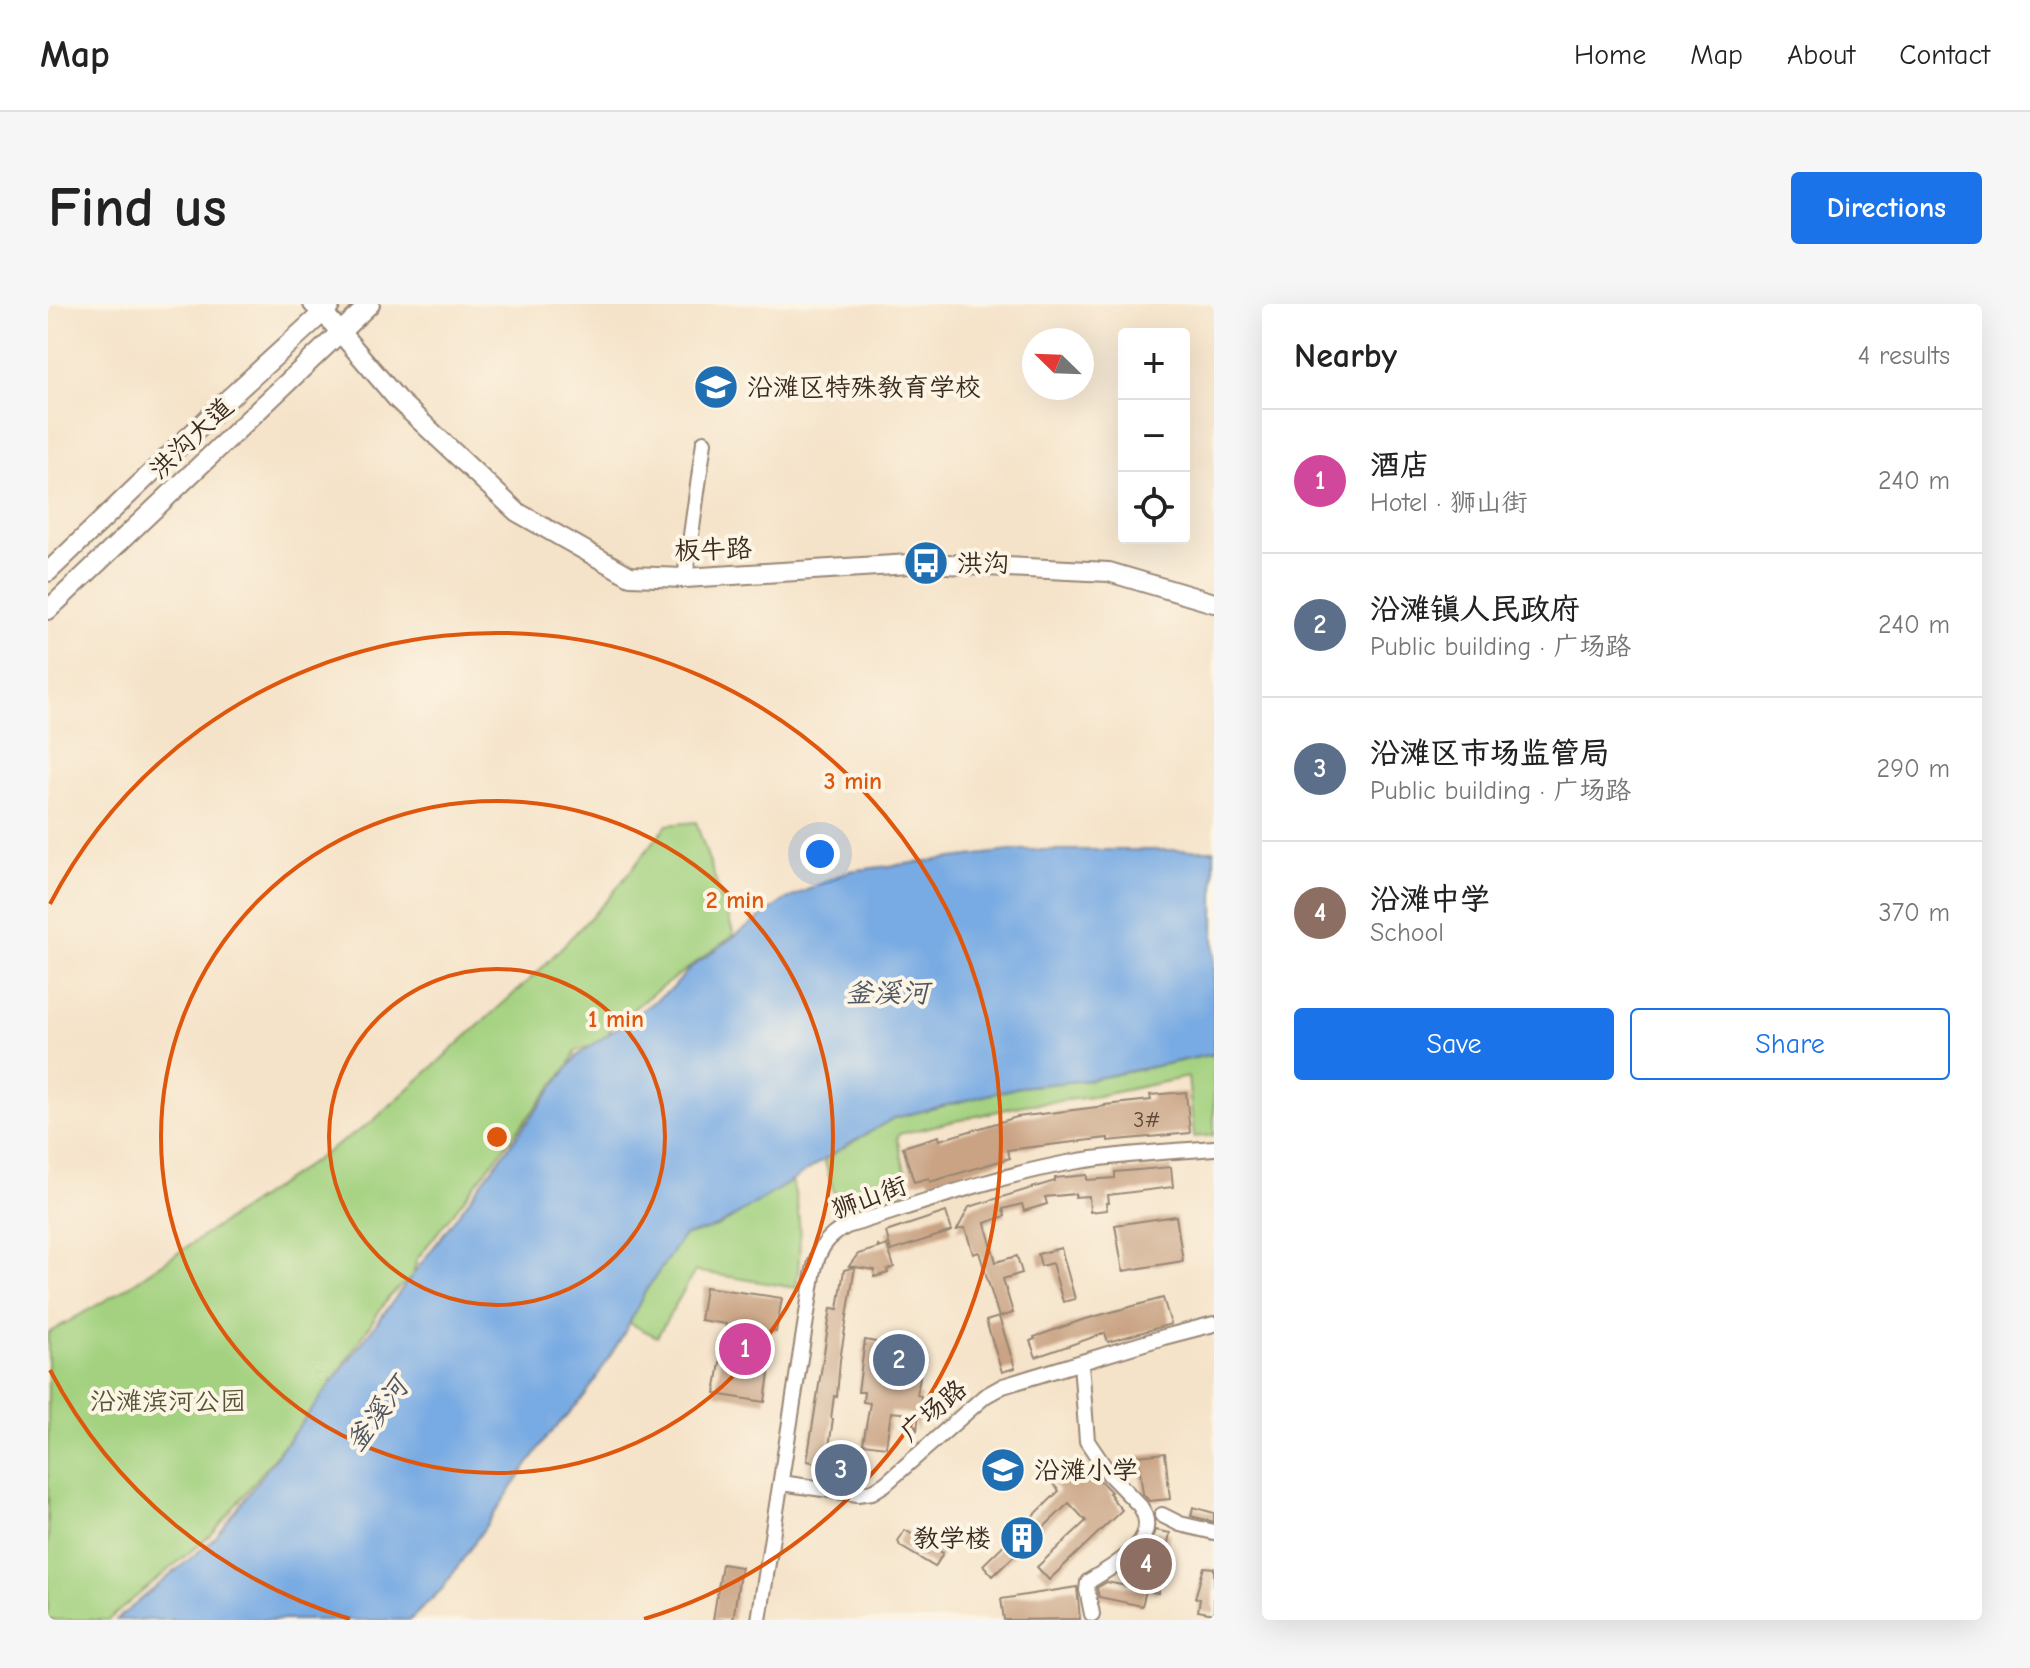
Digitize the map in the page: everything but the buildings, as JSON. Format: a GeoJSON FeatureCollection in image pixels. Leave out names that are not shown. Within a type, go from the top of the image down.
{"type":"FeatureCollection","features":[{"type":"Feature","properties":{"kind":"main road","name":"洪沟大道"},"geometry":{"type":"LineString","coordinates":[[48,610],[370,304]]}},
{"type":"Feature","properties":{"kind":"main road","name":"洪沟大道"},"geometry":{"type":"LineString","coordinates":[[48,572],[323,307]]}},
{"type":"Feature","properties":{"kind":"main road","name":"板牛路"},"geometry":{"type":"LineString","coordinates":[[323,307],[340,333],[397,399],[517,512],[630,576],[685,578],[926,563],[1109,572],[1214,603]]}},
{"type":"Feature","properties":{"kind":"street"},"geometry":{"type":"LineString","coordinates":[[685,578],[704,442]]}},
{"type":"Feature","properties":{"kind":"street","name":"狮山街"},"geometry":{"type":"LineString","coordinates":[[759,1620],[815,1260],[826,1240],[836,1231],[862,1221],[1045,1168],[1076,1162],[1214,1149]]}},
{"type":"Feature","properties":{"kind":"street","name":"广场路"},"geometry":{"type":"LineString","coordinates":[[781,1483],[858,1494],[872,1492],[985,1396],[1003,1386],[1214,1324]]}},
{"type":"Feature","properties":{"kind":"street"},"geometry":{"type":"LineString","coordinates":[[1081,1363],[1087,1441],[1110,1475],[1140,1506],[1146,1524],[1140,1545],[1134,1552],[1086,1585],[1092,1614]]}},
{"type":"Feature","properties":{"kind":"street"},"geometry":{"type":"LineString","coordinates":[[1162,1515],[1180,1524],[1214,1532]]}},
{"type":"Feature","properties":{"kind":"green space","name":"沿滩滨河公园"},"geometry":{"type":"Polygon","coordinates":[[[696,822],[734,935],[648,997],[611,1027],[607,1037],[576,1051],[569,1065],[417,1259],[412,1279],[388,1298],[320,1400],[214,1532],[108,1620],[48,1620],[48,1333],[120,1292],[373,1121],[540,970],[609,898],[667,825],[696,822]]]}},
{"type":"Feature","properties":{"kind":"green space"},"geometry":{"type":"Polygon","coordinates":[[[1214,1054],[1214,1135],[1194,1137],[1188,1077],[1092,1097],[1024,1105],[899,1134],[897,1138],[911,1193],[859,1209],[835,1196],[824,1159],[894,1118],[1020,1087],[1088,1080],[1214,1054]]]}},
{"type":"Feature","properties":{"kind":"green space"},"geometry":{"type":"Polygon","coordinates":[[[792,1181],[800,1234],[796,1288],[695,1271],[657,1337],[629,1323],[645,1292],[683,1236],[717,1227],[792,1181]]]}},
{"type":"Feature","properties":{"kind":"water","name":"釜溪河"},"geometry":{"type":"Polygon","coordinates":[[[1017,850],[1214,850],[1214,1054],[1088,1080],[1020,1087],[894,1118],[717,1227],[683,1236],[645,1292],[622,1337],[585,1396],[547,1437],[443,1588],[410,1620],[116,1620],[216,1537],[577,1056],[673,988],[690,968],[785,900],[849,871],[1017,850]]]}},
{"type":"Feature","properties":{"kind":"place","name":"沿滩区特殊教育学校"},"geometry":{"type":"Point","coordinates":[716,387]}},
{"type":"Feature","properties":{"kind":"place","name":"洪沟"},"geometry":{"type":"Point","coordinates":[926,563]}},
{"type":"Feature","properties":{"kind":"place","name":"酒店"},"geometry":{"type":"Point","coordinates":[745,1349]}},
{"type":"Feature","properties":{"kind":"place","name":"沿滩镇人民政府"},"geometry":{"type":"Point","coordinates":[899,1360]}},
{"type":"Feature","properties":{"kind":"place","name":"沿滩区市场监管局"},"geometry":{"type":"Point","coordinates":[841,1470]}},
{"type":"Feature","properties":{"kind":"place","name":"沿滩小学"},"geometry":{"type":"Point","coordinates":[1003,1470]}},
{"type":"Feature","properties":{"kind":"place","name":"教学楼"},"geometry":{"type":"Point","coordinates":[1022,1538]}},
{"type":"Feature","properties":{"kind":"place","name":"沿滩中学"},"geometry":{"type":"Point","coordinates":[1146,1564]}}]}
